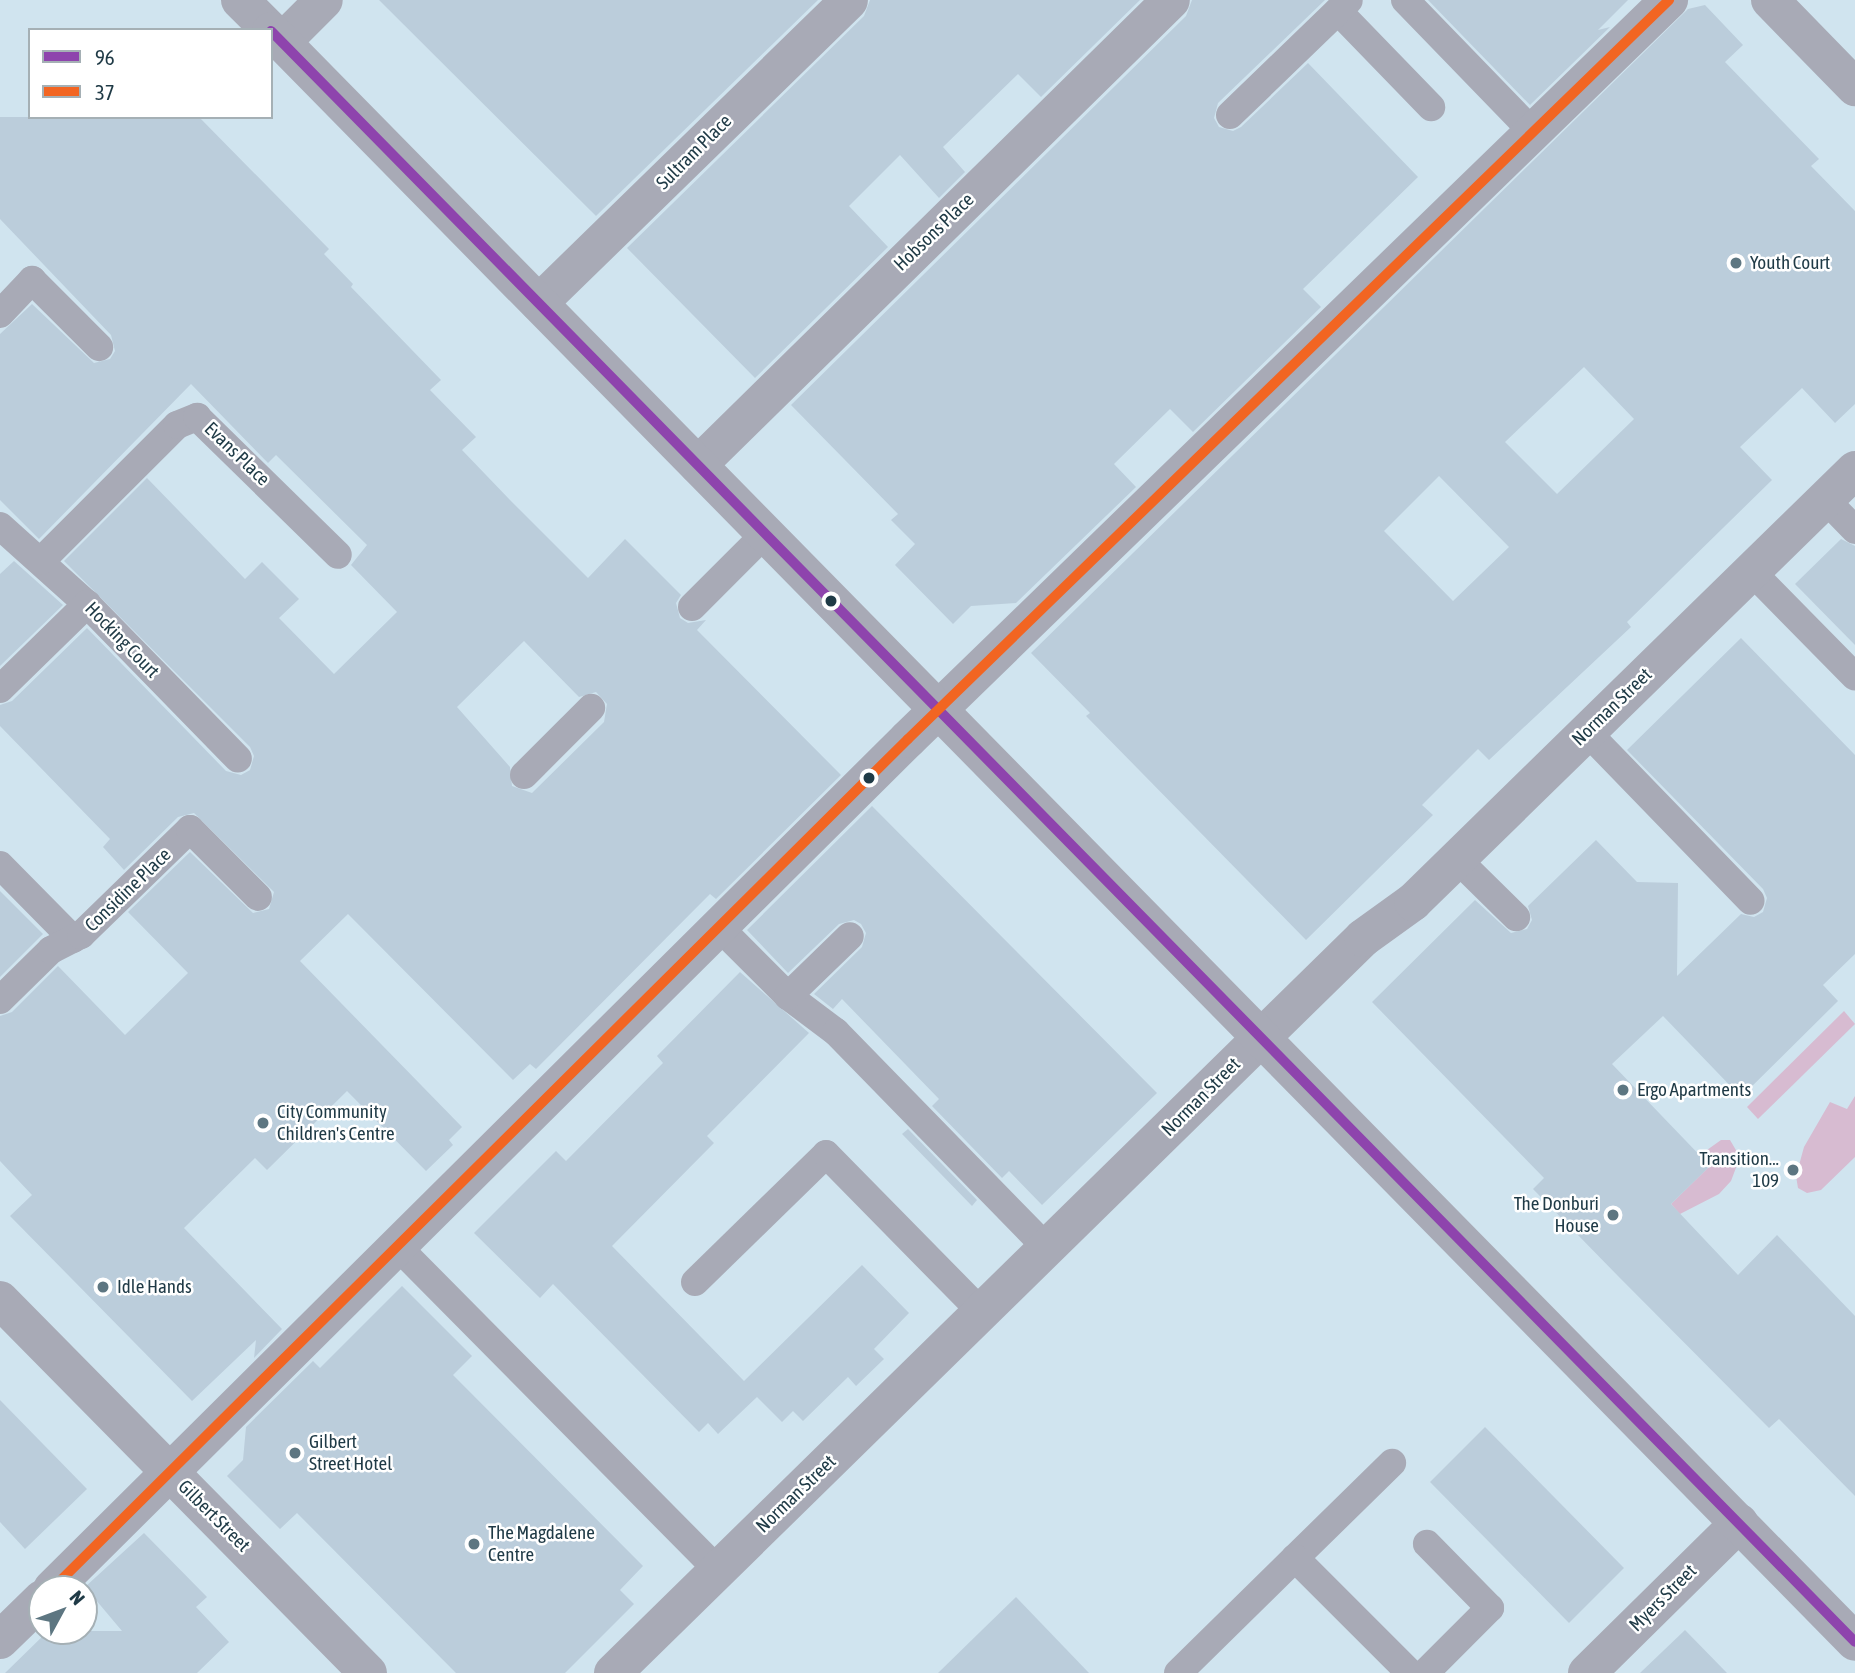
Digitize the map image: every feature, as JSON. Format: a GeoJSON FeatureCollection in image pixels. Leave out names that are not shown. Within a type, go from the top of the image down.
{"type":"FeatureCollection","features":[{"type":"Feature","properties":{"kind":"street"},"geometry":{"type":"LineString","coordinates":[[240,0],[268,28]]}},
{"type":"Feature","properties":{"kind":"street"},"geometry":{"type":"LineString","coordinates":[[324,0],[274,34],[1855,1642]]}},
{"type":"Feature","properties":{"kind":"street","name":"Sultram Place"},"geometry":{"type":"LineString","coordinates":[[539,303],[849,0]]}},
{"type":"Feature","properties":{"kind":"street","name":"Hobsons Place"},"geometry":{"type":"LineString","coordinates":[[698,465],[1171,0]]}},
{"type":"Feature","properties":{"kind":"street"},"geometry":{"type":"LineString","coordinates":[[66,1575],[938,709],[1669,0]]}},
{"type":"Feature","properties":{"kind":"street"},"geometry":{"type":"LineString","coordinates":[[1770,0],[1855,86]]}},
{"type":"Feature","properties":{"kind":"street","name":"Norman Street"},"geometry":{"type":"LineString","coordinates":[[613,1673],[1363,938],[1413,902],[1855,470]]}},
{"type":"Feature","properties":{"kind":"street","name":"Gilbert Street"},"geometry":{"type":"LineString","coordinates":[[0,1300],[369,1673]]}},
{"type":"Feature","properties":{"kind":"street","name":"Myers Street"},"geometry":{"type":"LineString","coordinates":[[1587,1673],[1739,1523]]}},
{"type":"Feature","properties":{"kind":"street"},"geometry":{"type":"LineString","coordinates":[[0,1640],[28,1613]]}},
{"type":"Feature","properties":{"kind":"lane"},"geometry":{"type":"LineString","coordinates":[[1405,0],[1533,132]]}},
{"type":"Feature","properties":{"kind":"lane"},"geometry":{"type":"LineString","coordinates":[[1230,115],[1344,6],[1432,107]]}},
{"type":"Feature","properties":{"kind":"lane"},"geometry":{"type":"LineString","coordinates":[[0,314],[32,280],[99,347]]}},
{"type":"Feature","properties":{"kind":"lane","name":"Evans Place"},"geometry":{"type":"LineString","coordinates":[[41,561],[177,425],[197,417],[338,555]]}},
{"type":"Feature","properties":{"kind":"lane"},"geometry":{"type":"LineString","coordinates":[[1825,499],[1855,530]]}},
{"type":"Feature","properties":{"kind":"lane","name":"Hocking Court"},"geometry":{"type":"LineString","coordinates":[[0,526],[87,604],[238,759]]}},
{"type":"Feature","properties":{"kind":"lane"},"geometry":{"type":"LineString","coordinates":[[692,607],[765,534]]}},
{"type":"Feature","properties":{"kind":"lane"},"geometry":{"type":"LineString","coordinates":[[1751,571],[1855,677]]}},
{"type":"Feature","properties":{"kind":"lane"},"geometry":{"type":"LineString","coordinates":[[0,689],[87,604]]}},
{"type":"Feature","properties":{"kind":"lane"},"geometry":{"type":"LineString","coordinates":[[524,775],[591,708]]}},
{"type":"Feature","properties":{"kind":"lane"},"geometry":{"type":"LineString","coordinates":[[1587,732],[1751,901]]}},
{"type":"Feature","properties":{"kind":"lane","name":"Considine Place"},"geometry":{"type":"LineString","coordinates":[[0,1000],[51,950],[73,939],[190,829],[258,897]]}},
{"type":"Feature","properties":{"kind":"lane"},"geometry":{"type":"LineString","coordinates":[[1457,859],[1516,917]]}},
{"type":"Feature","properties":{"kind":"lane"},"geometry":{"type":"LineString","coordinates":[[0,865],[73,939]]}},
{"type":"Feature","properties":{"kind":"lane"},"geometry":{"type":"LineString","coordinates":[[719,927],[788,996],[836,1032],[1047,1248]]}},
{"type":"Feature","properties":{"kind":"lane"},"geometry":{"type":"LineString","coordinates":[[788,996],[850,936]]}},
{"type":"Feature","properties":{"kind":"lane"},"geometry":{"type":"LineString","coordinates":[[695,1282],[826,1154],[982,1312]]}},
{"type":"Feature","properties":{"kind":"lane"},"geometry":{"type":"LineString","coordinates":[[398,1247],[718,1570]]}},
{"type":"Feature","properties":{"kind":"lane"},"geometry":{"type":"LineString","coordinates":[[1178,1673],[1392,1463]]}},
{"type":"Feature","properties":{"kind":"lane"},"geometry":{"type":"LineString","coordinates":[[1425,1673],[1490,1608],[1427,1544]]}},
{"type":"Feature","properties":{"kind":"lane"},"geometry":{"type":"LineString","coordinates":[[1296,1558],[1410,1673]]}},
{"type":"Feature","properties":{"kind":"shaded area"},"geometry":{"type":"Polygon","coordinates":[[[1844,1011],[1855,1024],[1758,1119],[1747,1107],[1844,1011]]]}},
{"type":"Feature","properties":{"kind":"shaded area"},"geometry":{"type":"Polygon","coordinates":[[[1855,1096],[1855,1157],[1821,1190],[1807,1193],[1798,1188],[1796,1176],[1804,1147],[1830,1102],[1847,1109],[1855,1096]]]}},
{"type":"Feature","properties":{"kind":"shaded area"},"geometry":{"type":"Polygon","coordinates":[[[1721,1140],[1730,1140],[1740,1157],[1731,1181],[1719,1194],[1680,1214],[1671,1204],[1716,1160],[1707,1150],[1721,1140]]]}},
{"type":"Feature","properties":{"kind":"building"},"geometry":{"type":"Polygon","coordinates":[[[379,0],[818,0],[596,216],[379,0]]]}},
{"type":"Feature","properties":{"kind":"building"},"geometry":{"type":"Polygon","coordinates":[[[870,0],[1140,0],[1041,97],[1018,74],[943,147],[965,172],[939,198],[900,155],[849,206],[888,247],[755,378],[627,248],[864,16],[870,0]]]}},
{"type":"Feature","properties":{"kind":"building"},"geometry":{"type":"Polygon","coordinates":[[[1192,0],[1325,0],[1218,103],[1214,118],[1219,127],[1233,131],[1241,127],[1308,63],[1418,177],[1303,289],[1321,307],[1193,432],[1170,409],[1114,464],[1136,487],[1016,603],[971,606],[953,624],[895,565],[915,544],[891,520],[898,514],[791,405],[1186,16],[1192,0]]]}},
{"type":"Feature","properties":{"kind":"building"},"geometry":{"type":"Polygon","coordinates":[[[1428,0],[1628,0],[1598,30],[1610,27],[1530,105],[1428,0]]]}},
{"type":"Feature","properties":{"kind":"building"},"geometry":{"type":"Polygon","coordinates":[[[1705,5],[1743,45],[1725,62],[1819,159],[1811,166],[1855,211],[1855,404],[1835,423],[1802,388],[1740,447],[1772,480],[1627,622],[1631,627],[1489,760],[1478,749],[1422,805],[1433,815],[1306,940],[1086,716],[1090,713],[1031,653],[1688,9],[1705,5]],[[1584,367],[1505,442],[1557,494],[1634,419],[1584,367]],[[1439,476],[1384,531],[1453,601],[1509,547],[1439,476]]]}},
{"type":"Feature","properties":{"kind":"building"},"geometry":{"type":"Polygon","coordinates":[[[0,117],[201,119],[329,249],[324,254],[353,284],[351,287],[441,380],[430,390],[476,437],[462,450],[510,500],[588,578],[625,539],[681,595],[676,603],[680,618],[688,623],[706,620],[697,630],[841,775],[716,899],[710,894],[536,1069],[530,1064],[513,1080],[348,914],[300,961],[462,1127],[449,1140],[453,1145],[426,1171],[347,1091],[267,1170],[255,1158],[184,1228],[282,1329],[254,1358],[256,1340],[192,1401],[10,1216],[32,1195],[0,1161],[0,1016],[12,1012],[58,966],[125,1035],[188,973],[128,912],[190,852],[253,913],[269,909],[274,892],[194,813],[178,817],[124,870],[103,847],[110,839],[0,726],[0,705],[12,701],[87,628],[226,771],[241,775],[250,770],[254,756],[250,747],[64,561],[147,478],[245,579],[262,562],[299,599],[279,618],[334,674],[397,612],[351,565],[367,545],[276,455],[268,463],[191,384],[39,539],[0,500],[0,334],[32,304],[94,363],[110,359],[115,351],[111,335],[0,219],[0,117]],[[524,641],[457,707],[510,767],[512,786],[532,793],[604,722],[607,704],[596,692],[579,697],[524,641]]]}},
{"type":"Feature","properties":{"kind":"building"},"geometry":{"type":"Polygon","coordinates":[[[1841,539],[1855,546],[1855,645],[1795,584],[1841,539]]]}},
{"type":"Feature","properties":{"kind":"building"},"geometry":{"type":"Polygon","coordinates":[[[14,561],[63,605],[0,666],[0,574],[14,561]]]}},
{"type":"Feature","properties":{"kind":"building"},"geometry":{"type":"Polygon","coordinates":[[[1741,638],[1855,755],[1855,954],[1823,985],[1838,1001],[1741,1097],[1663,1016],[1612,1064],[1710,1166],[1671,1204],[1738,1275],[1777,1235],[1855,1316],[1855,1496],[1779,1419],[1769,1428],[1618,1276],[1533,1189],[1544,1178],[1372,1002],[1475,900],[1511,933],[1527,929],[1532,920],[1528,906],[1596,840],[1637,882],[1678,883],[1677,976],[1741,914],[1754,917],[1763,912],[1767,898],[1763,889],[1627,750],[1741,638]]]}},
{"type":"Feature","properties":{"kind":"building"},"geometry":{"type":"Polygon","coordinates":[[[872,806],[1157,1093],[1042,1205],[1009,1171],[1002,1178],[932,1106],[939,1099],[842,999],[833,1009],[814,994],[862,947],[866,933],[861,924],[854,920],[839,924],[788,973],[747,930],[872,806]]]}},
{"type":"Feature","properties":{"kind":"building"},"geometry":{"type":"Polygon","coordinates":[[[0,891],[43,934],[0,977],[0,891]]]}},
{"type":"Feature","properties":{"kind":"building"},"geometry":{"type":"Polygon","coordinates":[[[740,972],[809,1033],[707,1136],[714,1143],[612,1246],[744,1381],[862,1265],[909,1313],[874,1349],[884,1359],[856,1386],[848,1377],[803,1421],[793,1411],[782,1422],[757,1397],[718,1434],[708,1423],[699,1432],[553,1284],[540,1298],[474,1233],[556,1151],[566,1161],[663,1063],[657,1056],[740,972]]]}},
{"type":"Feature","properties":{"kind":"building"},"geometry":{"type":"Polygon","coordinates":[[[908,1129],[977,1200],[972,1206],[902,1134],[908,1129]]]}},
{"type":"Feature","properties":{"kind":"building","name":"The Magdalene Centre"},"geometry":{"type":"Polygon","coordinates":[[[402,1286],[472,1356],[453,1375],[643,1566],[620,1590],[634,1604],[565,1673],[456,1673],[297,1513],[280,1529],[227,1476],[243,1460],[246,1427],[313,1361],[320,1368],[402,1286]]]}},
{"type":"Feature","properties":{"kind":"building"},"geometry":{"type":"Polygon","coordinates":[[[0,1400],[87,1489],[25,1549],[0,1522],[0,1400]]]}},
{"type":"Feature","properties":{"kind":"building"},"geometry":{"type":"Polygon","coordinates":[[[1485,1427],[1624,1568],[1569,1623],[1430,1482],[1485,1427]]]}},
{"type":"Feature","properties":{"kind":"building"},"geometry":{"type":"Polygon","coordinates":[[[144,1533],[207,1597],[196,1607],[229,1642],[197,1673],[5,1673],[34,1645],[98,1645],[98,1631],[122,1631],[98,1602],[98,1575],[144,1533]]]}},
{"type":"Feature","properties":{"kind":"building"},"geometry":{"type":"Polygon","coordinates":[[[1016,1597],[1089,1673],[938,1673],[981,1631],[1016,1597]]]}},
{"type":"Feature","properties":{"kind":"building"},"geometry":{"type":"Polygon","coordinates":[[[1685,1630],[1727,1673],[1640,1673],[1685,1630]]]}},
{"type":"Feature","properties":{"kind":"transit line","name":"37"},"geometry":{"type":"LineString","coordinates":[[66,1575],[908,739],[1669,0]]}},
{"type":"Feature","properties":{"kind":"transit line","name":"96"},"geometry":{"type":"LineString","coordinates":[[273,33],[1855,1642]]}},
{"type":"Feature","properties":{"kind":"place","name":"Youth Court"},"geometry":{"type":"Point","coordinates":[1736,263]}},
{"type":"Feature","properties":{"kind":"place","name":"Ergo Apartments"},"geometry":{"type":"Point","coordinates":[1623,1090]}},
{"type":"Feature","properties":{"kind":"place","name":"City Community Children's Centre"},"geometry":{"type":"Point","coordinates":[263,1123]}},
{"type":"Feature","properties":{"kind":"place","name":"Transition... 109"},"geometry":{"type":"Point","coordinates":[1793,1170]}},
{"type":"Feature","properties":{"kind":"place","name":"The Donburi House"},"geometry":{"type":"Point","coordinates":[1613,1215]}},
{"type":"Feature","properties":{"kind":"place","name":"Idle Hands"},"geometry":{"type":"Point","coordinates":[103,1287]}},
{"type":"Feature","properties":{"kind":"place","name":"Gilbert Street Hotel"},"geometry":{"type":"Point","coordinates":[295,1453]}},
{"type":"Feature","properties":{"kind":"place","name":"The Magdalene Centre"},"geometry":{"type":"Point","coordinates":[474,1544]}}]}
